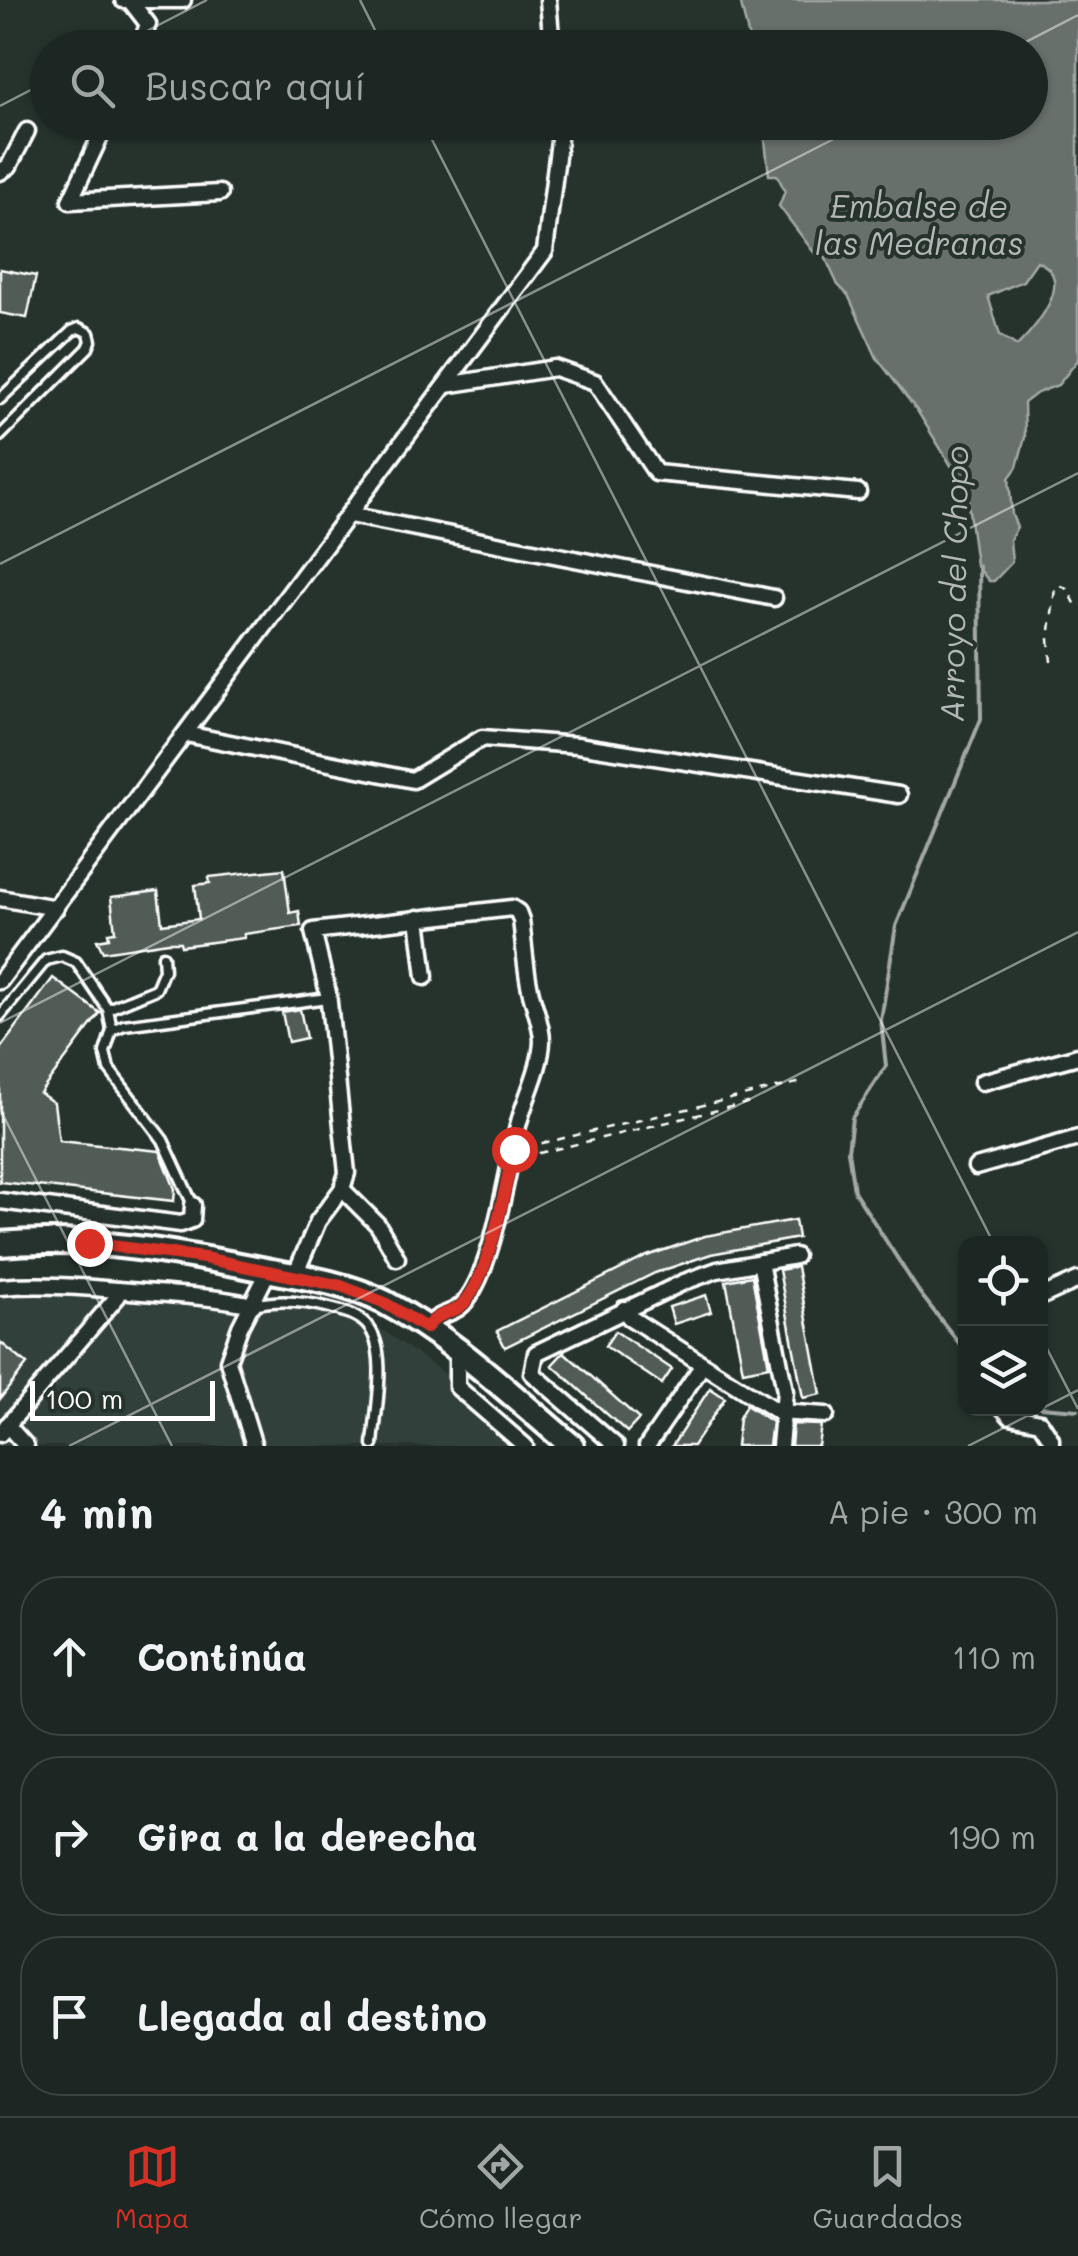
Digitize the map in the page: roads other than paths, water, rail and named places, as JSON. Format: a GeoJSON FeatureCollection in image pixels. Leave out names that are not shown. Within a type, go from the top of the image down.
{"type":"FeatureCollection","features":[{"type":"Feature","properties":{"kind":"main road"},"geometry":{"type":"LineString","coordinates":[[0,1244],[89,1243],[204,1258],[363,1293],[457,1350],[572,1446]]}},
{"type":"Feature","properties":{"kind":"street"},"geometry":{"type":"LineString","coordinates":[[127,1],[183,0]]}},
{"type":"Feature","properties":{"kind":"street"},"geometry":{"type":"LineString","coordinates":[[548,0],[550,30]]}},
{"type":"Feature","properties":{"kind":"street"},"geometry":{"type":"LineString","coordinates":[[127,1],[148,24],[146,30]]}},
{"type":"Feature","properties":{"kind":"street"},"geometry":{"type":"LineString","coordinates":[[0,172],[9,166],[27,131]]}},
{"type":"Feature","properties":{"kind":"street"},"geometry":{"type":"LineString","coordinates":[[99,140],[70,201],[220,193]]}},
{"type":"Feature","properties":{"kind":"street"},"geometry":{"type":"LineString","coordinates":[[0,981],[545,251],[558,140]]}},
{"type":"Feature","properties":{"kind":"street"},"geometry":{"type":"LineString","coordinates":[[446,385],[555,368],[595,382],[656,473],[858,492]]}},
{"type":"Feature","properties":{"kind":"street"},"geometry":{"type":"LineString","coordinates":[[349,515],[774,598]]}},
{"type":"Feature","properties":{"kind":"street"},"geometry":{"type":"LineString","coordinates":[[186,734],[413,780],[482,738],[577,746],[899,795]]}},
{"type":"Feature","properties":{"kind":"street"},"geometry":{"type":"LineString","coordinates":[[0,898],[56,908]]}},
{"type":"Feature","properties":{"kind":"street"},"geometry":{"type":"LineString","coordinates":[[296,1276],[318,1221],[342,1189],[346,1173],[328,998],[312,931],[512,908],[518,912],[528,984],[542,1039],[492,1240],[475,1285],[465,1303],[454,1311],[437,1315],[426,1328]]}},
{"type":"Feature","properties":{"kind":"street"},"geometry":{"type":"LineString","coordinates":[[418,918],[425,977]]}},
{"type":"Feature","properties":{"kind":"street"},"geometry":{"type":"LineString","coordinates":[[982,1082],[1078,1056]]}},
{"type":"Feature","properties":{"kind":"street"},"geometry":{"type":"LineString","coordinates":[[976,1167],[1078,1138]]}},
{"type":"Feature","properties":{"kind":"street"},"geometry":{"type":"LineString","coordinates":[[342,1189],[378,1225],[397,1258]]}},
{"type":"Feature","properties":{"kind":"street"},"geometry":{"type":"LineString","coordinates":[[0,1202],[181,1224],[192,1220],[194,1205]]}},
{"type":"Feature","properties":{"kind":"street"},"geometry":{"type":"LineString","coordinates":[[616,1446],[532,1373],[536,1353],[624,1308],[717,1270],[795,1256]]}},
{"type":"Feature","properties":{"kind":"street"},"geometry":{"type":"LineString","coordinates":[[760,1262],[785,1392],[780,1446]]}},
{"type":"Feature","properties":{"kind":"street"},"geometry":{"type":"LineString","coordinates":[[254,1446],[228,1361],[269,1270]]}},
{"type":"Feature","properties":{"kind":"street"},"geometry":{"type":"LineString","coordinates":[[1048,1293],[1078,1280]]}},
{"type":"Feature","properties":{"kind":"street"},"geometry":{"type":"LineString","coordinates":[[0,1287],[118,1290],[253,1305]]}},
{"type":"Feature","properties":{"kind":"street"},"geometry":{"type":"LineString","coordinates":[[26,1446],[4,1430],[118,1296],[118,1290]]}},
{"type":"Feature","properties":{"kind":"street"},"geometry":{"type":"LineString","coordinates":[[624,1308],[629,1317],[778,1412],[826,1415]]}},
{"type":"Feature","properties":{"kind":"street"},"geometry":{"type":"LineString","coordinates":[[457,1350],[457,1387],[525,1446]]}},
{"type":"Feature","properties":{"kind":"street"},"geometry":{"type":"LineString","coordinates":[[646,1446],[702,1366]]}},
{"type":"Feature","properties":{"kind":"street"},"geometry":{"type":"LineString","coordinates":[[1010,1416],[1040,1422],[1051,1446]]}},
{"type":"Feature","properties":{"kind":"lane"},"geometry":{"type":"LineString","coordinates":[[0,399],[72,331],[79,328],[89,333],[92,341],[88,348],[0,436]]}},
{"type":"Feature","properties":{"kind":"lane"},"geometry":{"type":"LineString","coordinates":[[0,1016],[40,965],[62,956],[81,968],[108,1009],[112,1030],[105,1052],[108,1069],[163,1140],[194,1205]]}},
{"type":"Feature","properties":{"kind":"lane"},"geometry":{"type":"LineString","coordinates":[[108,1009],[156,989],[164,970],[163,956]]}},
{"type":"Feature","properties":{"kind":"lane"},"geometry":{"type":"LineString","coordinates":[[112,1030],[124,1025],[328,998]]}},
{"type":"Feature","properties":{"kind":"lane"},"geometry":{"type":"LineString","coordinates":[[253,1305],[273,1300],[316,1304],[356,1316],[368,1325],[380,1352],[373,1446]]}},
{"type":"Feature","properties":{"kind":"water","name":"Embalse de las Medranas"},"geometry":{"type":"Polygon","coordinates":[[[740,0],[1078,0],[1078,360],[1058,385],[1024,403],[1025,437],[1017,467],[1009,478],[1012,515],[1017,527],[1010,540],[1012,562],[994,581],[989,581],[976,565],[967,496],[957,475],[918,412],[877,358],[848,295],[838,285],[825,257],[815,254],[779,206],[785,191],[777,175],[769,175],[765,140],[1048,140],[1048,30],[747,30],[740,0]],[[1037,261],[1023,281],[988,296],[1000,335],[1017,346],[1050,303],[1054,279],[1049,269],[1037,261]]]}},
{"type":"Feature","properties":{"kind":"waterway","name":"Arroyo del Chopo"},"geometry":{"type":"LineString","coordinates":[[958,1342],[919,1292],[854,1191],[848,1151],[852,1118],[886,1066],[881,1020],[896,926],[981,719],[979,566]]}},
{"type":"Feature","properties":{"kind":"waterway","name":"Arroyo del Chopo"},"geometry":{"type":"LineString","coordinates":[[1048,1408],[1078,1410]]}}]}
